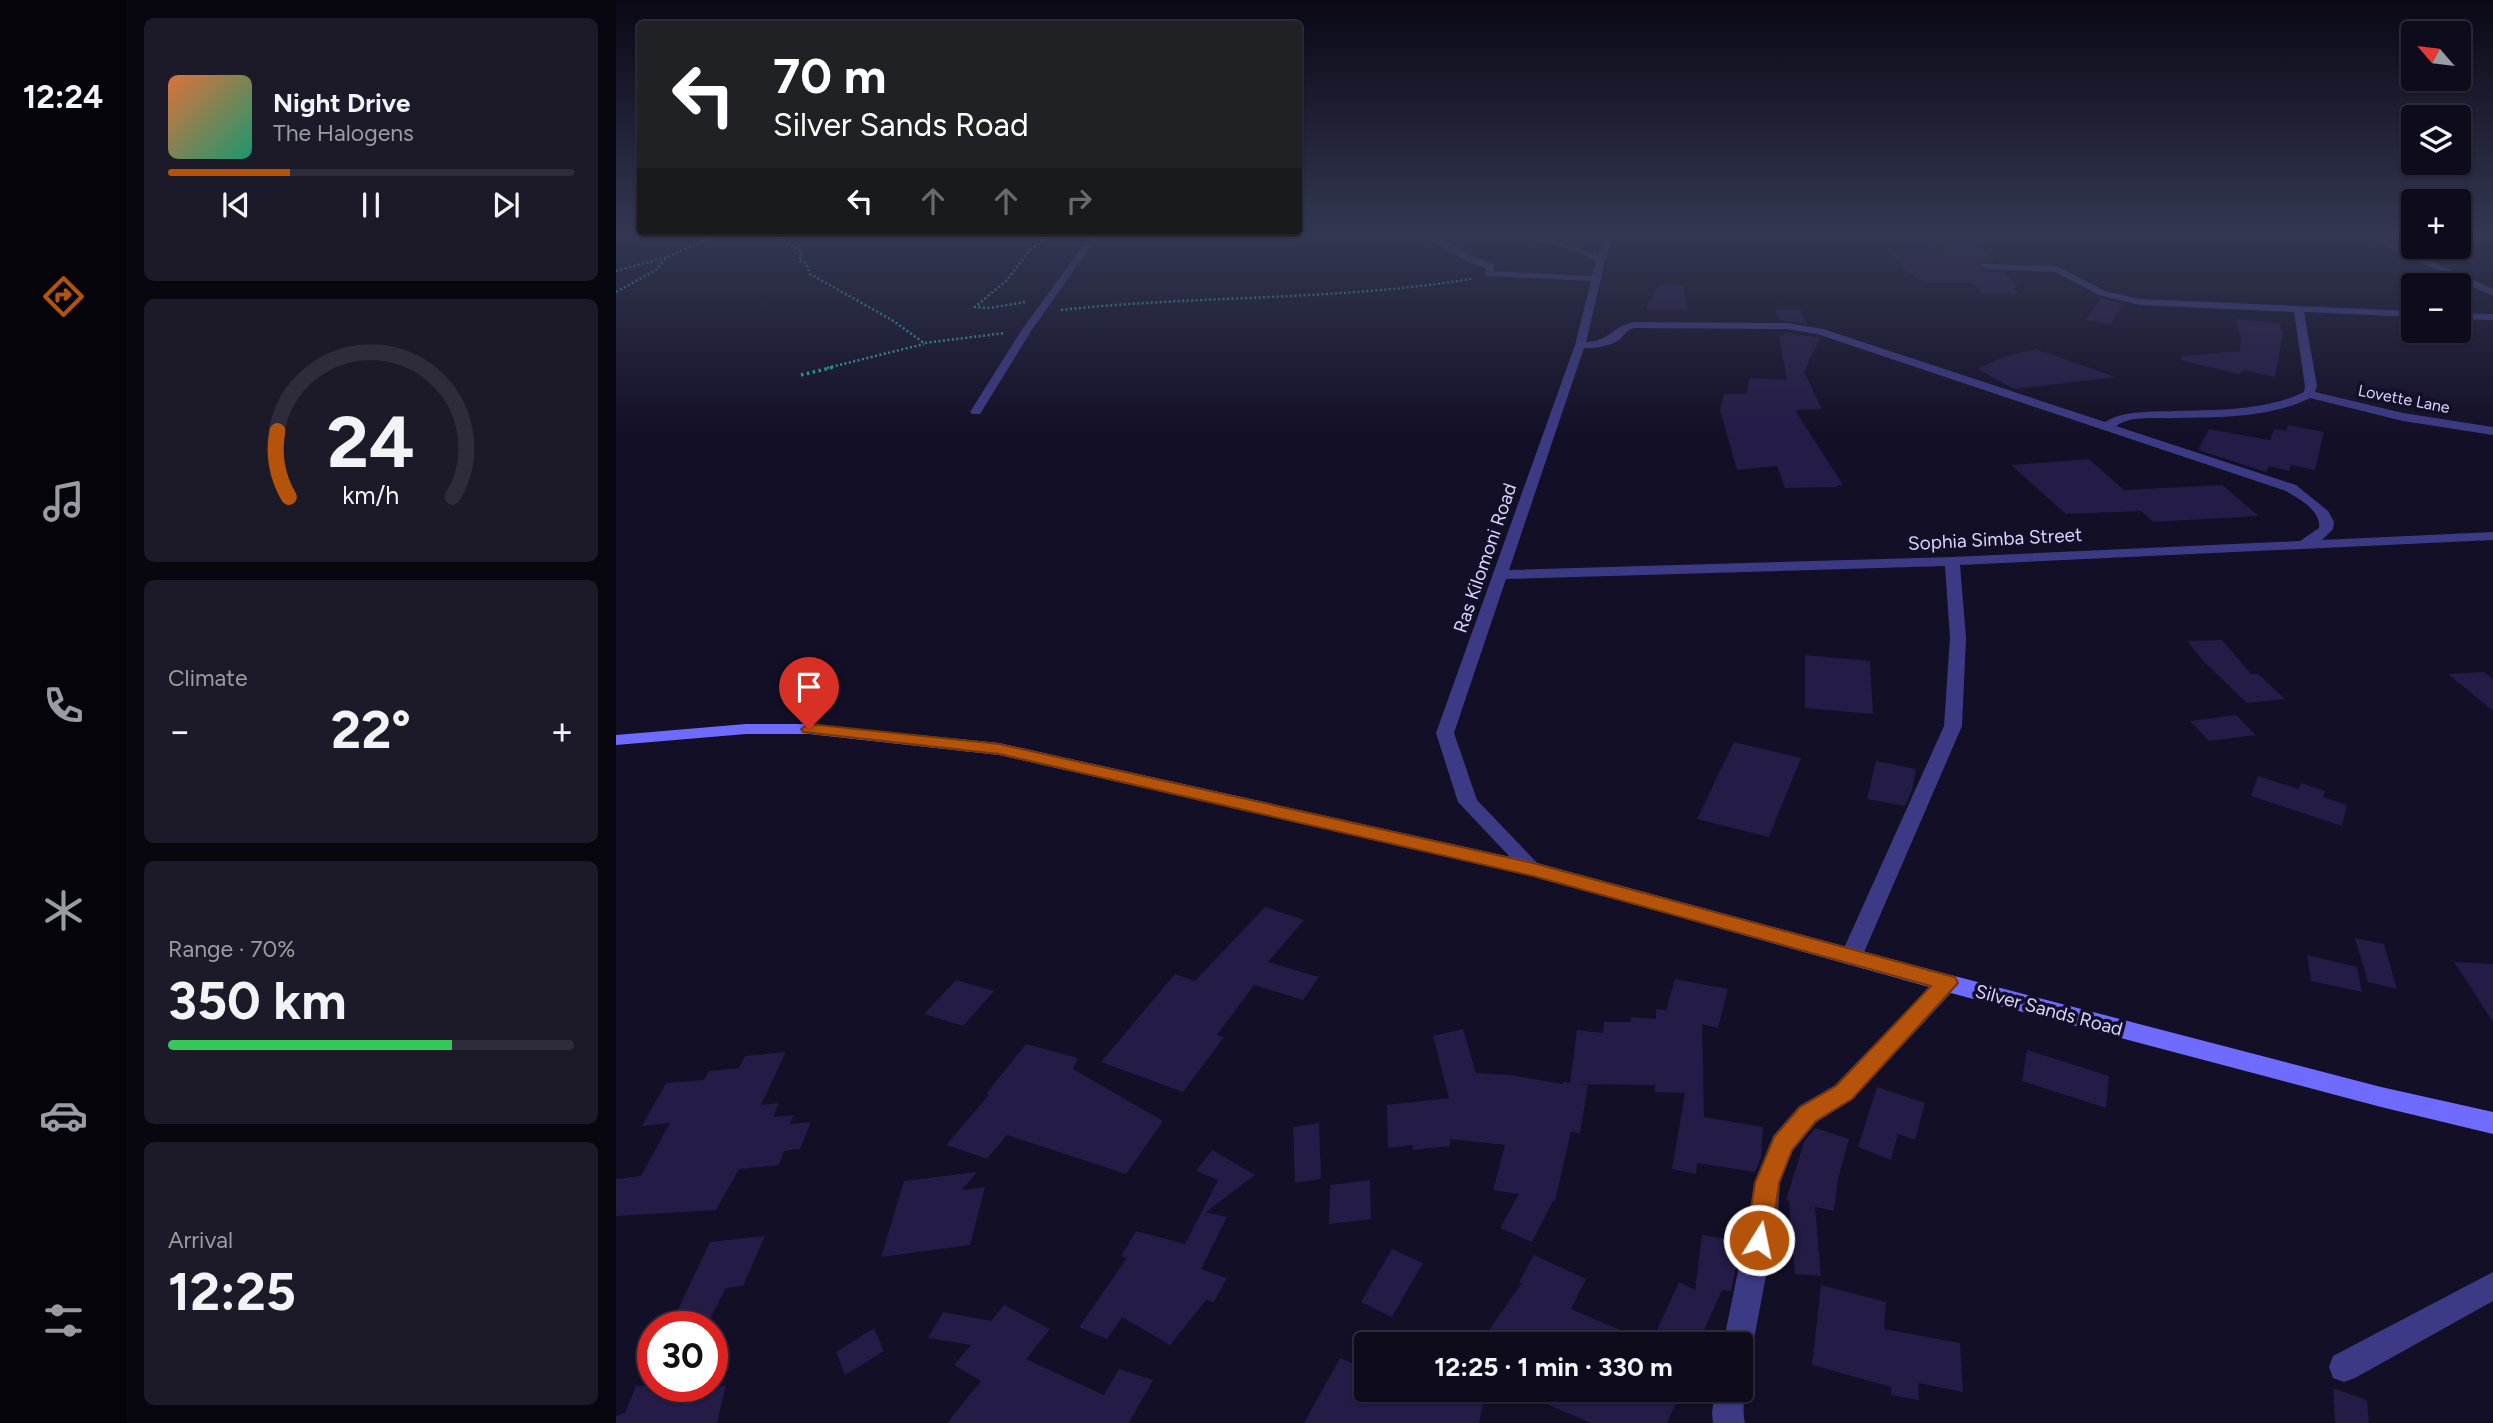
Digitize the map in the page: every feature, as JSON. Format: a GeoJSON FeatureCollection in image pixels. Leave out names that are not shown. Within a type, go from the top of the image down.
{"type":"FeatureCollection","features":[{"type":"Feature","properties":{"kind":"street"},"geometry":{"type":"LineString","coordinates":[[976,412],[1026,331],[1047,302]]}},
{"type":"Feature","properties":{"kind":"street","name":"Ras Kilomoni Road"},"geometry":{"type":"LineString","coordinates":[[1533,869],[1468,802],[1445,733],[1580,345],[1590,302]]}},
{"type":"Feature","properties":{"kind":"street"},"geometry":{"type":"LineString","coordinates":[[2151,302],[2401,313]]}},
{"type":"Feature","properties":{"kind":"street"},"geometry":{"type":"LineString","coordinates":[[2106,427],[2117,420],[2135,416],[2250,410],[2299,401],[2309,394],[2311,386],[2298,308]]}},
{"type":"Feature","properties":{"kind":"street"},"geometry":{"type":"LineString","coordinates":[[2471,316],[2493,317]]}},
{"type":"Feature","properties":{"kind":"street"},"geometry":{"type":"LineString","coordinates":[[1580,345],[1610,342],[1618,337],[1624,327],[1634,325],[1804,328],[2291,488],[2309,498],[2322,510],[2328,521],[2325,531],[2315,539],[2297,544]]}},
{"type":"Feature","properties":{"kind":"street","name":"Lovette Lane"},"geometry":{"type":"LineString","coordinates":[[2309,394],[2403,417],[2493,431]]}},
{"type":"Feature","properties":{"kind":"street","name":"Sophia Simba Street"},"geometry":{"type":"LineString","coordinates":[[1499,575],[1952,561],[2493,536]]}},
{"type":"Feature","properties":{"kind":"street"},"geometry":{"type":"LineString","coordinates":[[1851,957],[1953,726],[1958,638],[1952,561]]}},
{"type":"Feature","properties":{"kind":"street","name":"Silver Sands Road"},"geometry":{"type":"LineString","coordinates":[[616,740],[746,729],[809,729],[999,749],[1533,869],[1947,983],[2493,1123]]}},
{"type":"Feature","properties":{"kind":"street"},"geometry":{"type":"LineString","coordinates":[[1740,1332],[1764,1213],[1767,1183],[1782,1144],[1808,1114],[1844,1092],[1947,983]]}},
{"type":"Feature","properties":{"kind":"street"},"geometry":{"type":"LineString","coordinates":[[2344,1367],[2493,1286]]}},
{"type":"Feature","properties":{"kind":"street"},"geometry":{"type":"LineString","coordinates":[[1728,1402],[1729,1423]]}},
{"type":"Feature","properties":{"kind":"path"},"geometry":{"type":"LineString","coordinates":[[861,302],[892,320],[924,343]]}},
{"type":"Feature","properties":{"kind":"path"},"geometry":{"type":"LineString","coordinates":[[980,302],[975,307],[990,308],[1020,302]]}},
{"type":"Feature","properties":{"kind":"path"},"geometry":{"type":"LineString","coordinates":[[1042,310],[1136,302]]}},
{"type":"Feature","properties":{"kind":"path"},"geometry":{"type":"LineString","coordinates":[[801,375],[924,343],[1026,331]]}},
{"type":"Feature","properties":{"kind":"building"},"geometry":{"type":"Polygon","coordinates":[[[1650,302],[1686,302],[1687,310],[1646,310],[1650,302]]]}},
{"type":"Feature","properties":{"kind":"building"},"geometry":{"type":"Polygon","coordinates":[[[2098,302],[2123,304],[2111,324],[2086,320],[2098,302]]]}},
{"type":"Feature","properties":{"kind":"building"},"geometry":{"type":"Polygon","coordinates":[[[1775,310],[1801,310],[1807,324],[1779,320],[1775,310]]]}},
{"type":"Feature","properties":{"kind":"building"},"geometry":{"type":"Polygon","coordinates":[[[2235,319],[2279,323],[2283,333],[2275,377],[2245,370],[2239,374],[2181,360],[2182,356],[2240,351],[2241,336],[2235,319]]]}},
{"type":"Feature","properties":{"kind":"building"},"geometry":{"type":"Polygon","coordinates":[[[1784,332],[1820,338],[1804,372],[1822,409],[1795,410],[1843,485],[1837,485],[1838,487],[1785,488],[1777,466],[1737,470],[1720,410],[1724,394],[1746,394],[1750,378],[1787,380],[1779,336],[1785,334],[1784,332]]]}},
{"type":"Feature","properties":{"kind":"building"},"geometry":{"type":"Polygon","coordinates":[[[2036,349],[2116,377],[2015,389],[1977,369],[2006,356],[2036,349]]]}},
{"type":"Feature","properties":{"kind":"building"},"geometry":{"type":"Polygon","coordinates":[[[2288,425],[2324,432],[2315,470],[2291,465],[2289,471],[2269,466],[2266,472],[2198,450],[2209,429],[2270,440],[2274,429],[2286,431],[2288,425]]]}},
{"type":"Feature","properties":{"kind":"building"},"geometry":{"type":"Polygon","coordinates":[[[2089,459],[2124,490],[2222,485],[2259,516],[2153,522],[2141,511],[2066,514],[2011,465],[2089,459]]]}},
{"type":"Feature","properties":{"kind":"building"},"geometry":{"type":"Polygon","coordinates":[[[2222,640],[2251,674],[2258,674],[2285,699],[2247,703],[2204,662],[2187,641],[2222,640]]]}},
{"type":"Feature","properties":{"kind":"building"},"geometry":{"type":"Polygon","coordinates":[[[1805,655],[1870,661],[1873,714],[1805,708],[1805,655]]]}},
{"type":"Feature","properties":{"kind":"building"},"geometry":{"type":"Polygon","coordinates":[[[2484,672],[2493,679],[2493,711],[2448,674],[2484,672]]]}},
{"type":"Feature","properties":{"kind":"building"},"geometry":{"type":"Polygon","coordinates":[[[2236,715],[2256,735],[2209,741],[2190,721],[2236,715]]]}},
{"type":"Feature","properties":{"kind":"building"},"geometry":{"type":"Polygon","coordinates":[[[1734,742],[1801,758],[1769,837],[1697,819],[1734,742]]]}},
{"type":"Feature","properties":{"kind":"building"},"geometry":{"type":"Polygon","coordinates":[[[1876,761],[1916,769],[1912,790],[1905,806],[1867,799],[1876,761]]]}},
{"type":"Feature","properties":{"kind":"building"},"geometry":{"type":"Polygon","coordinates":[[[2258,776],[2299,789],[2301,783],[2325,791],[2323,797],[2347,805],[2342,826],[2251,796],[2258,776]]]}},
{"type":"Feature","properties":{"kind":"building"},"geometry":{"type":"Polygon","coordinates":[[[1265,907],[1304,920],[1268,962],[1319,977],[1303,1000],[1254,985],[1217,1035],[1224,1037],[1183,1092],[1101,1062],[1175,974],[1195,981],[1265,907]]]}},
{"type":"Feature","properties":{"kind":"building"},"geometry":{"type":"Polygon","coordinates":[[[2355,938],[2384,944],[2397,989],[2368,982],[2355,938]]]}},
{"type":"Feature","properties":{"kind":"building"},"geometry":{"type":"Polygon","coordinates":[[[2307,955],[2357,967],[2362,992],[2311,981],[2307,955]]]}},
{"type":"Feature","properties":{"kind":"building"},"geometry":{"type":"Polygon","coordinates":[[[2454,962],[2493,964],[2493,1022],[2454,962]]]}},
{"type":"Feature","properties":{"kind":"building"},"geometry":{"type":"Polygon","coordinates":[[[1675,979],[1728,989],[1718,1028],[1702,1024],[1704,1117],[1763,1127],[1761,1158],[1755,1172],[1697,1163],[1696,1174],[1672,1169],[1685,1093],[1655,1092],[1655,1085],[1577,1084],[1588,1085],[1580,1133],[1571,1132],[1555,1201],[1532,1242],[1500,1228],[1519,1194],[1493,1190],[1505,1145],[1450,1139],[1450,1146],[1413,1150],[1413,1145],[1388,1148],[1387,1105],[1449,1098],[1433,1036],[1463,1029],[1476,1073],[1570,1083],[1577,1030],[1603,1033],[1604,1022],[1631,1022],[1631,1017],[1656,1019],[1656,1009],[1666,1010],[1675,979]]]}},
{"type":"Feature","properties":{"kind":"building"},"geometry":{"type":"Polygon","coordinates":[[[956,980],[994,991],[963,1026],[924,1014],[956,980]]]}},
{"type":"Feature","properties":{"kind":"building"},"geometry":{"type":"Polygon","coordinates":[[[1026,1044],[1078,1058],[1073,1069],[1163,1121],[1126,1174],[1007,1135],[987,1159],[946,1145],[989,1095],[986,1094],[1026,1044]]]}},
{"type":"Feature","properties":{"kind":"building"},"geometry":{"type":"Polygon","coordinates":[[[2027,1050],[2109,1076],[2106,1108],[2022,1081],[2027,1050]]]}},
{"type":"Feature","properties":{"kind":"building"},"geometry":{"type":"Polygon","coordinates":[[[786,1052],[761,1105],[779,1103],[773,1117],[794,1115],[790,1124],[811,1122],[800,1149],[784,1151],[779,1165],[739,1169],[716,1210],[616,1216],[616,1179],[641,1176],[670,1123],[642,1126],[666,1083],[704,1080],[709,1071],[739,1068],[745,1056],[786,1052]]]}},
{"type":"Feature","properties":{"kind":"building"},"geometry":{"type":"Polygon","coordinates":[[[1877,1087],[1925,1103],[1915,1140],[1898,1134],[1891,1160],[1858,1147],[1877,1087]]]}},
{"type":"Feature","properties":{"kind":"building"},"geometry":{"type":"Polygon","coordinates":[[[1319,1123],[1321,1179],[1295,1183],[1293,1127],[1319,1123]]]}},
{"type":"Feature","properties":{"kind":"building"},"geometry":{"type":"Polygon","coordinates":[[[1815,1128],[1849,1139],[1838,1179],[1834,1211],[1815,1207],[1821,1276],[1795,1274],[1789,1201],[1786,1200],[1804,1142],[1815,1128]]]}},
{"type":"Feature","properties":{"kind":"building"},"geometry":{"type":"Polygon","coordinates":[[[1212,1150],[1255,1175],[1206,1212],[1227,1217],[1201,1269],[1227,1278],[1214,1302],[1206,1300],[1170,1345],[1122,1317],[1107,1339],[1079,1327],[1127,1258],[1121,1256],[1136,1231],[1185,1244],[1218,1180],[1196,1171],[1212,1150]]]}},
{"type":"Feature","properties":{"kind":"building"},"geometry":{"type":"Polygon","coordinates":[[[977,1172],[962,1190],[985,1187],[970,1245],[881,1257],[904,1181],[977,1172]]]}},
{"type":"Feature","properties":{"kind":"building"},"geometry":{"type":"Polygon","coordinates":[[[1370,1180],[1371,1219],[1329,1224],[1330,1185],[1370,1180]]]}},
{"type":"Feature","properties":{"kind":"building"},"geometry":{"type":"Polygon","coordinates":[[[1702,1235],[1741,1241],[1731,1291],[1722,1290],[1703,1332],[1656,1332],[1679,1282],[1695,1290],[1702,1235]]]}},
{"type":"Feature","properties":{"kind":"building"},"geometry":{"type":"Polygon","coordinates":[[[765,1236],[743,1286],[726,1288],[714,1311],[677,1311],[710,1242],[765,1236]]]}},
{"type":"Feature","properties":{"kind":"building"},"geometry":{"type":"Polygon","coordinates":[[[1392,1249],[1423,1263],[1392,1317],[1361,1302],[1392,1249]]]}},
{"type":"Feature","properties":{"kind":"building"},"geometry":{"type":"Polygon","coordinates":[[[1534,1255],[1586,1279],[1571,1309],[1625,1332],[1487,1332],[1522,1283],[1519,1282],[1534,1255]]]}},
{"type":"Feature","properties":{"kind":"building"},"geometry":{"type":"Polygon","coordinates":[[[1821,1285],[1886,1302],[1884,1329],[1960,1343],[1963,1392],[1918,1383],[1919,1400],[1891,1395],[1891,1387],[1812,1365],[1821,1285]]]}},
{"type":"Feature","properties":{"kind":"building"},"geometry":{"type":"Polygon","coordinates":[[[1004,1305],[1050,1329],[1026,1359],[1104,1395],[1119,1369],[1153,1380],[1129,1423],[947,1423],[981,1381],[954,1365],[971,1345],[928,1338],[943,1312],[991,1321],[1004,1305]]]}},
{"type":"Feature","properties":{"kind":"building"},"geometry":{"type":"Polygon","coordinates":[[[874,1328],[884,1351],[845,1375],[836,1352],[874,1328]]]}},
{"type":"Feature","properties":{"kind":"building"},"geometry":{"type":"Polygon","coordinates":[[[1340,1358],[1354,1364],[1354,1402],[1483,1402],[1479,1423],[1304,1423],[1340,1358]]]}},
{"type":"Feature","properties":{"kind":"building"},"geometry":{"type":"Polygon","coordinates":[[[636,1386],[637,1402],[722,1402],[717,1423],[616,1423],[616,1416],[625,1413],[636,1386]]]}},
{"type":"Feature","properties":{"kind":"building"},"geometry":{"type":"Polygon","coordinates":[[[2333,1388],[2367,1400],[2369,1423],[2335,1423],[2333,1388]]]}},
{"type":"Feature","properties":{"kind":"building"},"geometry":{"type":"Polygon","coordinates":[[[1542,1402],[1677,1402],[1667,1423],[1591,1423],[1542,1402]]]}},
{"type":"Feature","properties":{"kind":"route"},"geometry":{"type":"LineString","coordinates":[[809,729],[999,749],[1533,869],[1947,983],[1844,1092],[1808,1114],[1782,1144],[1767,1183],[1759,1240]]}}]}
